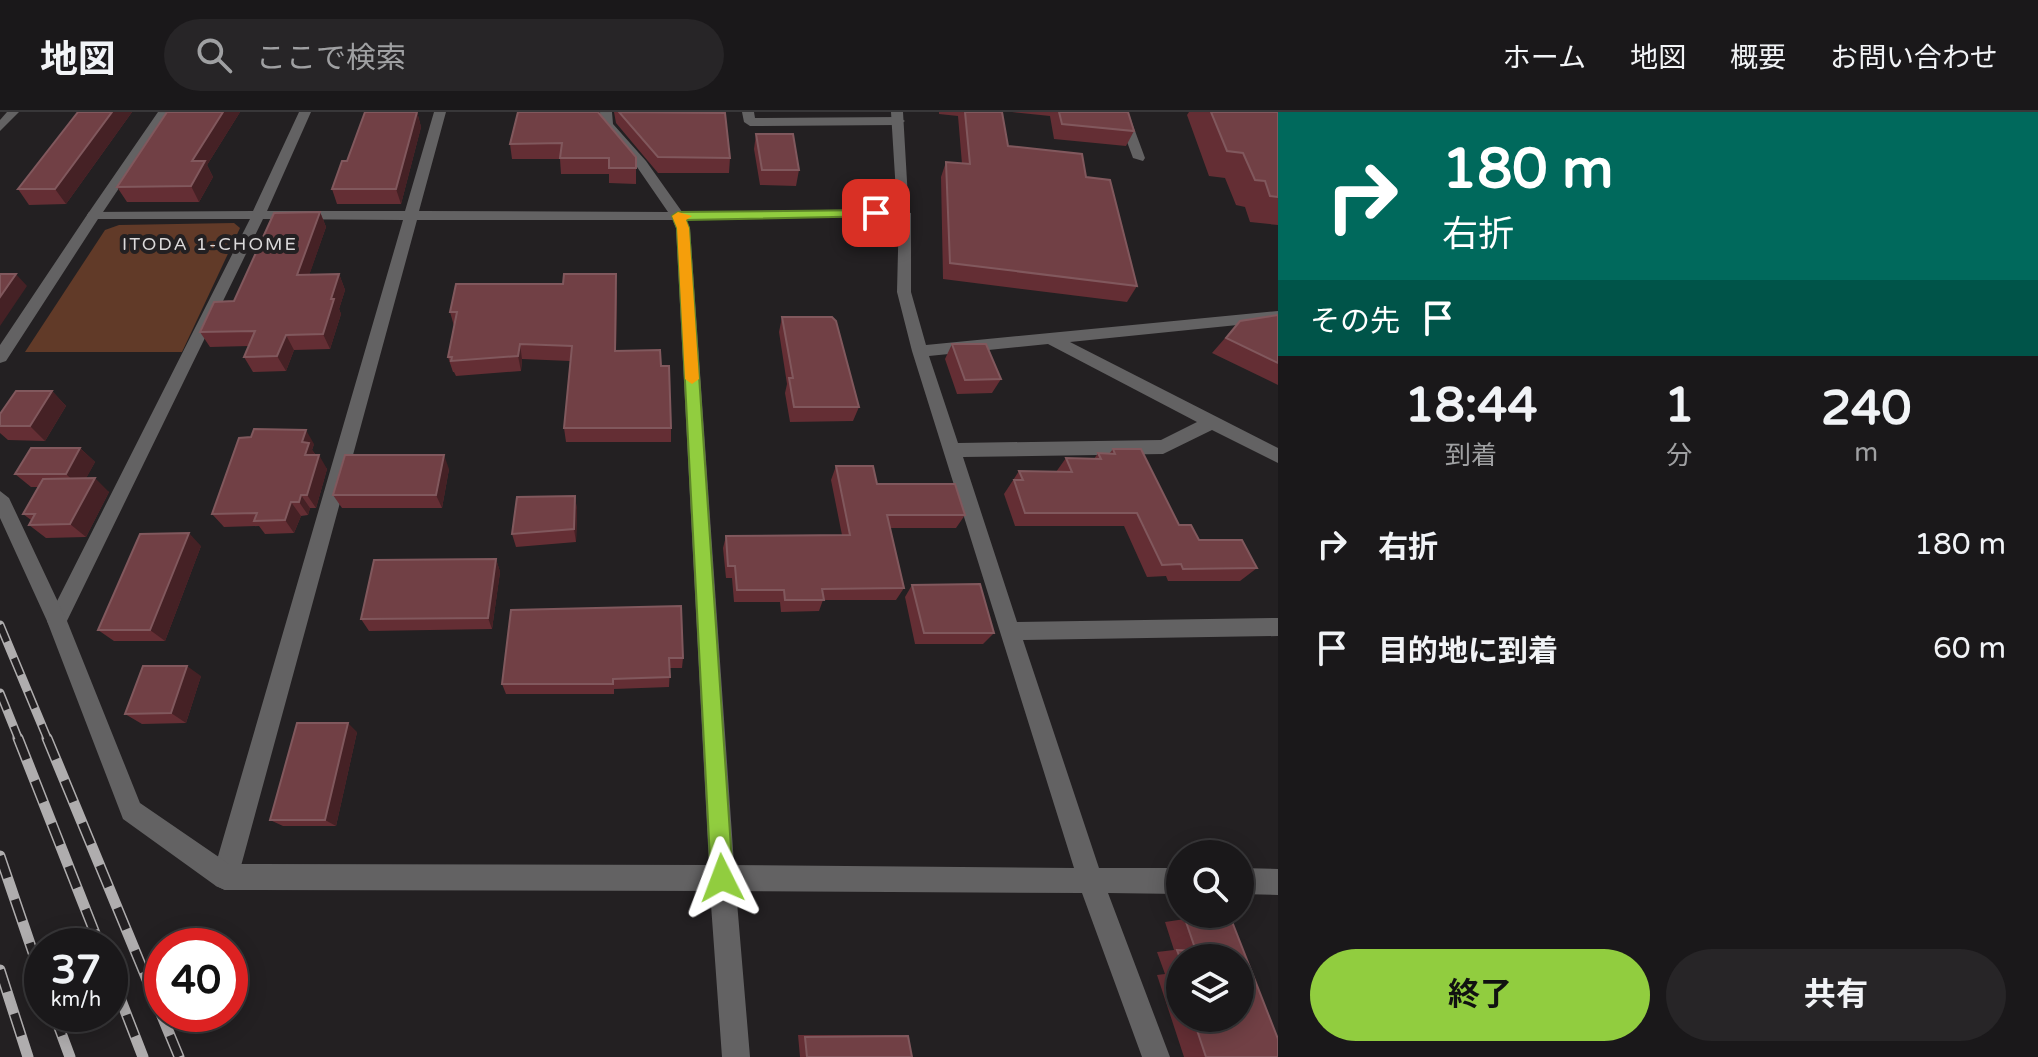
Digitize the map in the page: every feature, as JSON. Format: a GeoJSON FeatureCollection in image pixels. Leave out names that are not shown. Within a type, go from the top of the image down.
{"type":"FeatureCollection","features":[{"type":"Feature","properties":{"kind":"street"},"geometry":{"type":"LineString","coordinates":[[0,127],[13,112]]}},
{"type":"Feature","properties":{"kind":"street"},"geometry":{"type":"LineString","coordinates":[[0,357],[164,112]]}},
{"type":"Feature","properties":{"kind":"street"},"geometry":{"type":"LineString","coordinates":[[57,621],[258,216],[305,112]]}},
{"type":"Feature","properties":{"kind":"street"},"geometry":{"type":"LineString","coordinates":[[225,877],[440,112]]}},
{"type":"Feature","properties":{"kind":"street"},"geometry":{"type":"LineString","coordinates":[[606,112],[607,125],[642,164],[683,228],[722,878],[736,1057]]}},
{"type":"Feature","properties":{"kind":"street"},"geometry":{"type":"LineString","coordinates":[[748,112],[750,122],[898,116],[904,213],[904,292],[920,351],[1090,880],[1156,1057]]}},
{"type":"Feature","properties":{"kind":"street"},"geometry":{"type":"LineString","coordinates":[[1122,112],[1139,158]]}},
{"type":"Feature","properties":{"kind":"street"},"geometry":{"type":"LineString","coordinates":[[94,215],[678,216],[904,213]]}},
{"type":"Feature","properties":{"kind":"street"},"geometry":{"type":"LineString","coordinates":[[920,351],[1278,316]]}},
{"type":"Feature","properties":{"kind":"street"},"geometry":{"type":"LineString","coordinates":[[1048,337],[1278,456]]}},
{"type":"Feature","properties":{"kind":"street"},"geometry":{"type":"LineString","coordinates":[[953,450],[1163,447],[1212,422]]}},
{"type":"Feature","properties":{"kind":"street"},"geometry":{"type":"LineString","coordinates":[[0,498],[57,621],[131,811],[225,877],[1166,881]]}},
{"type":"Feature","properties":{"kind":"street"},"geometry":{"type":"LineString","coordinates":[[1011,631],[1278,627]]}},
{"type":"Feature","properties":{"kind":"street"},"geometry":{"type":"LineString","coordinates":[[1254,881],[1278,882]]}},
{"type":"Feature","properties":{"kind":"shaded area"},"geometry":{"type":"Polygon","coordinates":[[[234,223],[240,228],[182,352],[25,352],[105,230],[119,225],[234,223]]]}},
{"type":"Feature","properties":{"kind":"building"},"geometry":{"type":"Polygon","coordinates":[[[78,112],[112,112],[55,189],[18,189],[78,112]]]}},
{"type":"Feature","properties":{"kind":"building"},"geometry":{"type":"Polygon","coordinates":[[[167,112],[223,112],[192,161],[205,161],[191,186],[117,187],[167,112]]]}},
{"type":"Feature","properties":{"kind":"building"},"geometry":{"type":"Polygon","coordinates":[[[365,112],[417,112],[396,189],[332,189],[342,161],[347,161],[365,112]]]}},
{"type":"Feature","properties":{"kind":"building"},"geometry":{"type":"Polygon","coordinates":[[[518,112],[598,112],[636,157],[636,168],[609,168],[609,158],[560,158],[562,143],[510,144],[518,112]]]}},
{"type":"Feature","properties":{"kind":"building"},"geometry":{"type":"Polygon","coordinates":[[[619,112],[725,113],[730,158],[658,157],[619,112]]]}},
{"type":"Feature","properties":{"kind":"building"},"geometry":{"type":"Polygon","coordinates":[[[965,112],[1002,112],[1008,146],[1082,154],[1086,177],[1110,180],[1137,286],[950,263],[946,162],[970,164],[965,112]]]}},
{"type":"Feature","properties":{"kind":"building"},"geometry":{"type":"Polygon","coordinates":[[[1059,112],[1128,112],[1134,131],[1062,124],[1059,112]]]}},
{"type":"Feature","properties":{"kind":"building"},"geometry":{"type":"Polygon","coordinates":[[[1211,112],[1278,112],[1278,197],[1270,196],[1265,181],[1255,180],[1243,153],[1227,151],[1211,112]]]}},
{"type":"Feature","properties":{"kind":"building"},"geometry":{"type":"Polygon","coordinates":[[[756,134],[793,134],[799,170],[762,170],[756,134]]]}},
{"type":"Feature","properties":{"kind":"building"},"geometry":{"type":"Polygon","coordinates":[[[320,212],[297,275],[339,274],[323,334],[286,335],[277,356],[244,357],[255,331],[200,332],[214,302],[234,301],[274,213],[320,212]]]}},
{"type":"Feature","properties":{"kind":"building"},"geometry":{"type":"Polygon","coordinates":[[[0,274],[16,274],[0,297],[0,274]]]}},
{"type":"Feature","properties":{"kind":"building"},"geometry":{"type":"Polygon","coordinates":[[[564,274],[616,274],[615,351],[660,350],[661,366],[669,366],[671,428],[564,428],[572,346],[520,344],[518,356],[451,361],[452,357],[448,357],[457,312],[450,312],[456,284],[563,284],[564,274]]]}},
{"type":"Feature","properties":{"kind":"building"},"geometry":{"type":"Polygon","coordinates":[[[1278,315],[1278,363],[1226,338],[1240,321],[1278,315]]]}},
{"type":"Feature","properties":{"kind":"building"},"geometry":{"type":"Polygon","coordinates":[[[782,317],[832,317],[836,321],[859,407],[794,407],[789,378],[793,378],[782,317]]]}},
{"type":"Feature","properties":{"kind":"building"},"geometry":{"type":"Polygon","coordinates":[[[952,344],[986,344],[1001,379],[965,380],[952,344]]]}},
{"type":"Feature","properties":{"kind":"building"},"geometry":{"type":"Polygon","coordinates":[[[16,391],[52,391],[30,426],[0,426],[0,414],[16,391]]]}},
{"type":"Feature","properties":{"kind":"building"},"geometry":{"type":"Polygon","coordinates":[[[254,429],[306,430],[302,442],[309,443],[305,455],[319,455],[307,495],[301,495],[299,502],[291,502],[285,520],[254,521],[257,513],[212,514],[239,438],[251,437],[254,429]]]}},
{"type":"Feature","properties":{"kind":"building"},"geometry":{"type":"Polygon","coordinates":[[[31,448],[80,448],[66,474],[15,474],[31,448]]]}},
{"type":"Feature","properties":{"kind":"building"},"geometry":{"type":"Polygon","coordinates":[[[1113,449],[1141,449],[1179,525],[1191,525],[1199,540],[1242,540],[1257,568],[1183,569],[1181,564],[1162,565],[1137,513],[1025,513],[1014,480],[1023,480],[1019,471],[1072,472],[1066,458],[1101,459],[1098,453],[1115,454],[1113,449]]]}},
{"type":"Feature","properties":{"kind":"building"},"geometry":{"type":"Polygon","coordinates":[[[345,455],[444,455],[436,495],[333,495],[345,455]]]}},
{"type":"Feature","properties":{"kind":"building"},"geometry":{"type":"Polygon","coordinates":[[[836,466],[873,466],[877,484],[955,484],[965,515],[887,515],[904,588],[822,589],[824,600],[785,600],[784,590],[737,590],[735,566],[728,566],[726,536],[850,535],[836,466]]]}},
{"type":"Feature","properties":{"kind":"building"},"geometry":{"type":"Polygon","coordinates":[[[95,478],[70,524],[29,525],[35,514],[23,514],[43,479],[95,478]]]}},
{"type":"Feature","properties":{"kind":"building"},"geometry":{"type":"Polygon","coordinates":[[[575,496],[574,529],[512,534],[517,497],[575,496]]]}},
{"type":"Feature","properties":{"kind":"building"},"geometry":{"type":"Polygon","coordinates":[[[189,533],[150,630],[98,630],[140,534],[189,533]]]}},
{"type":"Feature","properties":{"kind":"building"},"geometry":{"type":"Polygon","coordinates":[[[496,559],[488,618],[361,619],[374,560],[496,559]]]}},
{"type":"Feature","properties":{"kind":"building"},"geometry":{"type":"Polygon","coordinates":[[[980,584],[994,633],[924,633],[912,585],[980,584]]]}},
{"type":"Feature","properties":{"kind":"building"},"geometry":{"type":"Polygon","coordinates":[[[681,606],[683,658],[669,658],[670,677],[613,679],[613,684],[502,684],[511,610],[681,606]]]}},
{"type":"Feature","properties":{"kind":"building"},"geometry":{"type":"Polygon","coordinates":[[[143,666],[187,666],[171,713],[125,714],[143,666]]]}},
{"type":"Feature","properties":{"kind":"building"},"geometry":{"type":"Polygon","coordinates":[[[297,723],[348,723],[325,820],[270,820],[297,723]]]}},
{"type":"Feature","properties":{"kind":"building"},"geometry":{"type":"Polygon","coordinates":[[[1188,928],[1235,928],[1241,944],[1194,944],[1188,928]]]}},
{"type":"Feature","properties":{"kind":"building"},"geometry":{"type":"Polygon","coordinates":[[[1254,978],[1278,1039],[1278,1057],[1206,1057],[1198,1032],[1254,1032],[1254,978]]]}},
{"type":"Feature","properties":{"kind":"building"},"geometry":{"type":"Polygon","coordinates":[[[908,1036],[912,1057],[807,1057],[805,1037],[908,1036]]]}},
{"type":"Feature","properties":{"kind":"railway"},"geometry":{"type":"LineString","coordinates":[[0,625],[48,740]]}},
{"type":"Feature","properties":{"kind":"railway"},"geometry":{"type":"LineString","coordinates":[[0,693],[19,740]]}},
{"type":"Feature","properties":{"kind":"railway"},"geometry":{"type":"LineString","coordinates":[[18,738],[93,928]]}},
{"type":"Feature","properties":{"kind":"railway"},"geometry":{"type":"LineString","coordinates":[[47,738],[179,1057]]}},
{"type":"Feature","properties":{"kind":"railway"},"geometry":{"type":"LineString","coordinates":[[0,856],[25,928]]}},
{"type":"Feature","properties":{"kind":"railway"},"geometry":{"type":"LineString","coordinates":[[0,970],[28,1057]]}},
{"type":"Feature","properties":{"kind":"railway"},"geometry":{"type":"LineString","coordinates":[[128,1018],[143,1057]]}},
{"type":"Feature","properties":{"kind":"railway"},"geometry":{"type":"LineString","coordinates":[[61,1032],[70,1057]]}},
{"type":"Feature","properties":{"kind":"slow traffic"},"geometry":{"type":"LineString","coordinates":[[686,216],[678,216],[683,228],[692,379]]}},
{"type":"Feature","properties":{"kind":"district","name":"ITODA 1-CHOME"},"geometry":{"type":"Point","coordinates":[210,244]}},
{"type":"Feature","properties":{"kind":"route"},"geometry":{"type":"LineString","coordinates":[[722,878],[683,228],[678,216],[876,213]]}}]}
